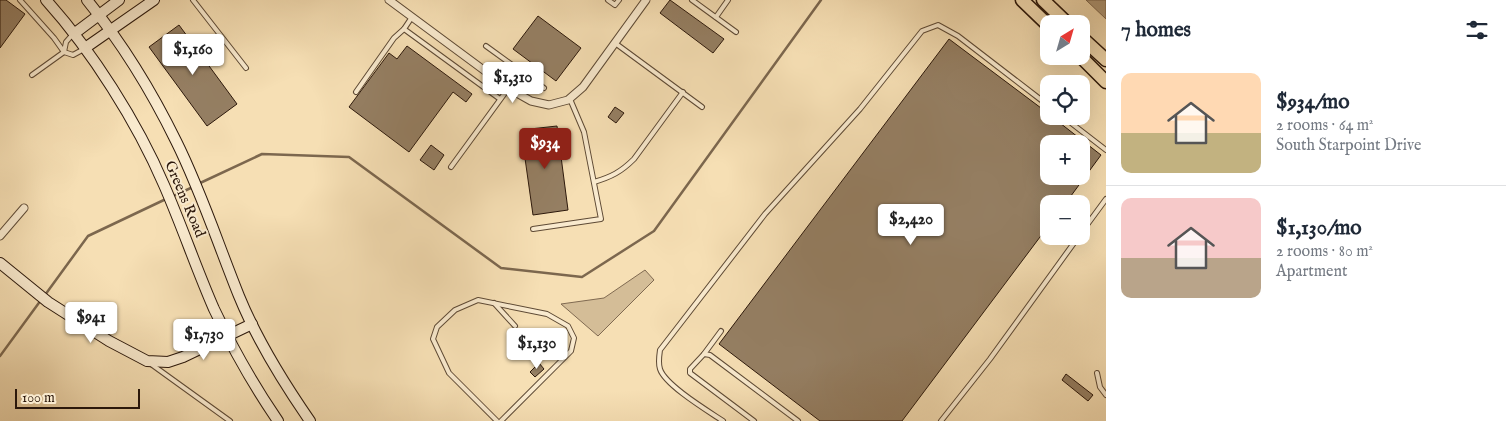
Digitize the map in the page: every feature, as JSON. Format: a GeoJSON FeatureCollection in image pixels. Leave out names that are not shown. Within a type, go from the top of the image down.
{"type":"FeatureCollection","features":[{"type":"Feature","properties":{"kind":"highway"},"geometry":{"type":"LineString","coordinates":[[1022,0],[1040,17]]}},
{"type":"Feature","properties":{"kind":"highway"},"geometry":{"type":"LineString","coordinates":[[1043,0],[1059,15]]}},
{"type":"Feature","properties":{"kind":"highway"},"geometry":{"type":"LineString","coordinates":[[1090,45],[1106,60]]}},
{"type":"Feature","properties":{"kind":"highway"},"geometry":{"type":"LineString","coordinates":[[1089,65],[1106,82]]}},
{"type":"Feature","properties":{"kind":"main road","name":"Greens Road"},"geometry":{"type":"LineString","coordinates":[[46,0],[86,48],[138,132],[164,184],[214,309],[264,401],[278,421]]}},
{"type":"Feature","properties":{"kind":"main road","name":"Greens Road"},"geometry":{"type":"LineString","coordinates":[[87,0],[111,31],[131,62],[176,140],[199,192],[239,297],[288,389],[310,421]]}},
{"type":"Feature","properties":{"kind":"main road"},"geometry":{"type":"LineString","coordinates":[[75,33],[119,0]]}},
{"type":"Feature","properties":{"kind":"main road"},"geometry":{"type":"LineString","coordinates":[[86,48],[154,0]]}},
{"type":"Feature","properties":{"kind":"main road"},"geometry":{"type":"LineString","coordinates":[[0,263],[48,302],[109,341],[147,361],[168,362],[184,357],[252,324]]}},
{"type":"Feature","properties":{"kind":"street"},"geometry":{"type":"LineString","coordinates":[[390,0],[508,88],[530,101],[549,105],[570,99],[583,87],[646,0]]}},
{"type":"Feature","properties":{"kind":"street"},"geometry":{"type":"LineString","coordinates":[[0,236],[24,208]]}},
{"type":"Feature","properties":{"kind":"lane"},"geometry":{"type":"LineString","coordinates":[[20,0],[64,52],[73,55],[86,48]]}},
{"type":"Feature","properties":{"kind":"lane"},"geometry":{"type":"LineString","coordinates":[[193,0],[246,68]]}},
{"type":"Feature","properties":{"kind":"lane"},"geometry":{"type":"LineString","coordinates":[[608,0],[615,5],[619,0]]}},
{"type":"Feature","properties":{"kind":"lane"},"geometry":{"type":"LineString","coordinates":[[692,0],[736,32]]}},
{"type":"Feature","properties":{"kind":"lane"},"geometry":{"type":"LineString","coordinates":[[716,17],[728,0]]}},
{"type":"Feature","properties":{"kind":"lane"},"geometry":{"type":"LineString","coordinates":[[356,92],[394,38],[404,29],[412,17]]}},
{"type":"Feature","properties":{"kind":"lane"},"geometry":{"type":"LineString","coordinates":[[723,421],[667,381],[660,371],[658,361],[660,350],[765,214],[860,108],[922,30],[938,25],[958,36],[1040,99]]}},
{"type":"Feature","properties":{"kind":"lane"},"geometry":{"type":"LineString","coordinates":[[404,29],[500,99]]}},
{"type":"Feature","properties":{"kind":"lane"},"geometry":{"type":"LineString","coordinates":[[32,75],[64,52],[66,42],[75,33]]}},
{"type":"Feature","properties":{"kind":"lane"},"geometry":{"type":"LineString","coordinates":[[615,43],[702,107]]}},
{"type":"Feature","properties":{"kind":"lane"},"geometry":{"type":"LineString","coordinates":[[486,46],[544,88]]}},
{"type":"Feature","properties":{"kind":"lane"},"geometry":{"type":"LineString","coordinates":[[451,167],[521,71]]}},
{"type":"Feature","properties":{"kind":"lane"},"geometry":{"type":"LineString","coordinates":[[594,182],[614,176],[634,159],[683,92]]}},
{"type":"Feature","properties":{"kind":"lane"},"geometry":{"type":"LineString","coordinates":[[533,229],[600,219],[584,132],[570,99]]}},
{"type":"Feature","properties":{"kind":"lane"},"geometry":{"type":"LineString","coordinates":[[1074,125],[1106,150]]}},
{"type":"Feature","properties":{"kind":"lane"},"geometry":{"type":"LineString","coordinates":[[1090,221],[1106,199]]}},
{"type":"Feature","properties":{"kind":"lane"},"geometry":{"type":"LineString","coordinates":[[941,421],[990,359],[1073,245]]}},
{"type":"Feature","properties":{"kind":"lane"},"geometry":{"type":"LineString","coordinates":[[478,300],[547,314],[568,326],[574,338],[571,351],[499,421],[449,373],[434,339],[437,327],[455,310],[478,300]]}},
{"type":"Feature","properties":{"kind":"lane"},"geometry":{"type":"LineString","coordinates":[[494,303],[515,326]]}},
{"type":"Feature","properties":{"kind":"lane"},"geometry":{"type":"LineString","coordinates":[[721,331],[690,369],[690,373],[754,421]]}},
{"type":"Feature","properties":{"kind":"lane"},"geometry":{"type":"LineString","coordinates":[[704,354],[710,355],[798,421]]}},
{"type":"Feature","properties":{"kind":"lane"},"geometry":{"type":"LineString","coordinates":[[147,361],[230,421]]}},
{"type":"Feature","properties":{"kind":"lane"},"geometry":{"type":"LineString","coordinates":[[1097,373],[1100,387],[1106,395]]}},
{"type":"Feature","properties":{"kind":"shaded area"},"geometry":{"type":"Polygon","coordinates":[[[1086,0],[1106,0],[1106,19],[1086,0]]]}},
{"type":"Feature","properties":{"kind":"shaded area"},"geometry":{"type":"Polygon","coordinates":[[[645,270],[654,280],[598,336],[561,304],[604,298],[645,270]]]}},
{"type":"Feature","properties":{"kind":"building"},"geometry":{"type":"Polygon","coordinates":[[[0,0],[6,0],[25,14],[0,48],[0,0]]]}},
{"type":"Feature","properties":{"kind":"building"},"geometry":{"type":"Polygon","coordinates":[[[670,0],[724,39],[713,53],[660,13],[670,0]]]}},
{"type":"Feature","properties":{"kind":"building"},"geometry":{"type":"Polygon","coordinates":[[[538,16],[581,48],[556,81],[513,49],[538,16]]]}},
{"type":"Feature","properties":{"kind":"building"},"geometry":{"type":"Polygon","coordinates":[[[179,25],[237,104],[207,126],[149,47],[179,25]]]}},
{"type":"Feature","properties":{"kind":"building"},"geometry":{"type":"Polygon","coordinates":[[[949,39],[1040,107],[1040,125],[1063,125],[1075,135],[1040,135],[1040,185],[1079,185],[1072,195],[1040,195],[1040,237],[902,421],[820,421],[719,344],[949,39]]]}},
{"type":"Feature","properties":{"kind":"building"},"geometry":{"type":"Polygon","coordinates":[[[407,46],[472,94],[466,102],[453,92],[409,152],[349,107],[389,53],[397,59],[407,46]]]}},
{"type":"Feature","properties":{"kind":"building"},"geometry":{"type":"Polygon","coordinates":[[[615,107],[624,113],[616,123],[608,117],[615,107]]]}},
{"type":"Feature","properties":{"kind":"building"},"geometry":{"type":"Polygon","coordinates":[[[557,126],[568,210],[533,215],[521,130],[557,126]]]}},
{"type":"Feature","properties":{"kind":"building"},"geometry":{"type":"Polygon","coordinates":[[[431,145],[444,155],[434,170],[420,160],[431,145]]]}},
{"type":"Feature","properties":{"kind":"building"},"geometry":{"type":"Polygon","coordinates":[[[1090,146],[1101,155],[1090,170],[1090,146]]]}},
{"type":"Feature","properties":{"kind":"building"},"geometry":{"type":"Polygon","coordinates":[[[539,363],[544,369],[535,377],[530,372],[539,363]]]}},
{"type":"Feature","properties":{"kind":"building"},"geometry":{"type":"Polygon","coordinates":[[[1066,374],[1093,395],[1088,401],[1062,380],[1066,374]]]}},
{"type":"Feature","properties":{"kind":"waterway"},"geometry":{"type":"LineString","coordinates":[[198,184],[262,154],[349,157],[501,268],[582,277],[654,231],[821,0]]}},
{"type":"Feature","properties":{"kind":"waterway"},"geometry":{"type":"LineString","coordinates":[[171,197],[193,187]]}},
{"type":"Feature","properties":{"kind":"waterway"},"geometry":{"type":"LineString","coordinates":[[45,295],[88,236],[166,199]]}},
{"type":"Feature","properties":{"kind":"waterway"},"geometry":{"type":"LineString","coordinates":[[0,356],[41,300]]}}]}
